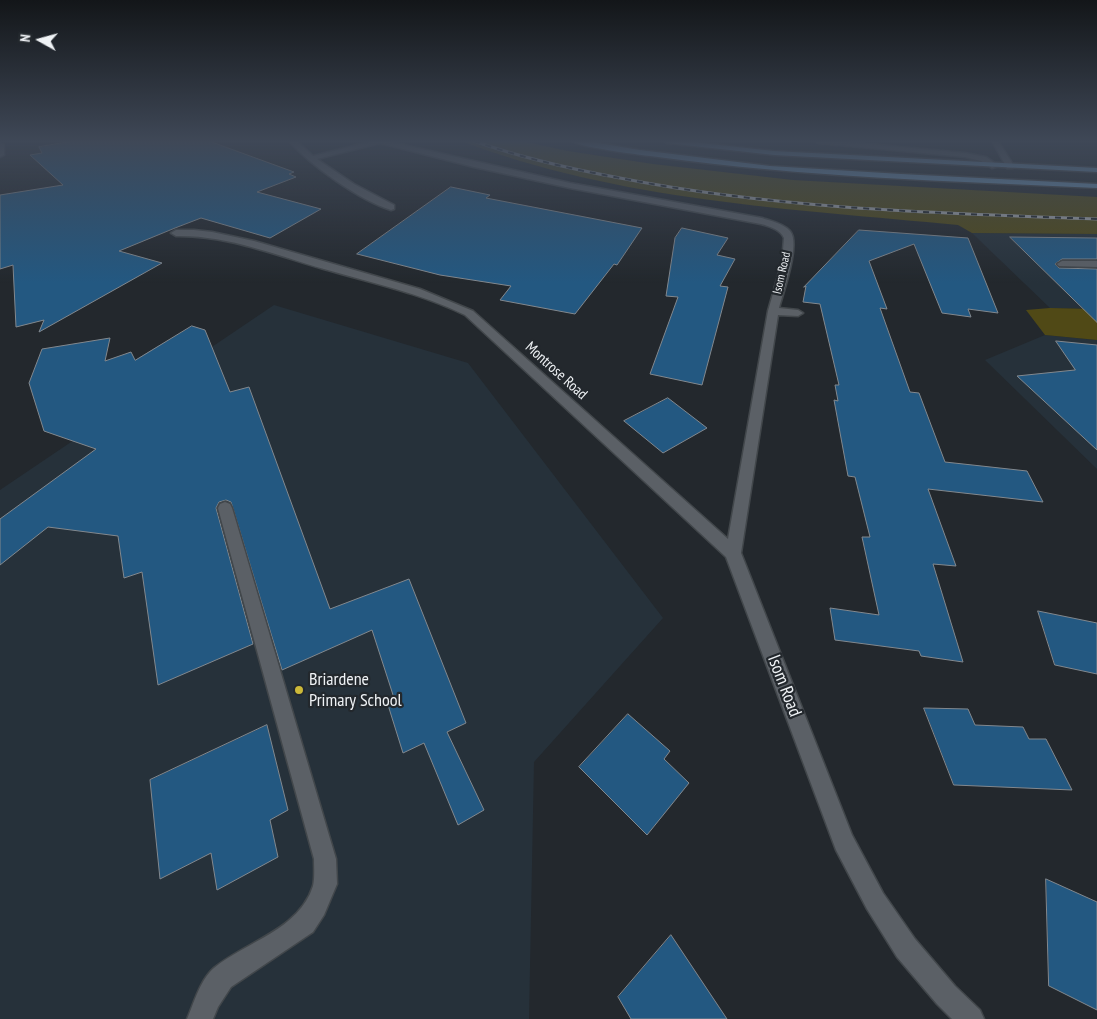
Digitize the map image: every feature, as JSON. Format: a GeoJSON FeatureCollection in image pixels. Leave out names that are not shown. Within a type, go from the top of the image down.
{"type":"FeatureCollection","features":[{"type":"Feature","properties":{"kind":"street"},"geometry":{"type":"LineString","coordinates":[[355,189],[390,206]]}},
{"type":"Feature","properties":{"kind":"street","name":"Isom Road"},"geometry":{"type":"LineString","coordinates":[[582,189],[651,203],[762,221],[781,228],[787,233],[789,238],[787,262],[773,312],[733,553],[844,842],[875,901],[906,948],[946,994],[971,1019]]}},
{"type":"Feature","properties":{"kind":"street","name":"Montrose Road"},"geometry":{"type":"LineString","coordinates":[[176,233],[208,233],[438,299],[469,313],[733,553]]}},
{"type":"Feature","properties":{"kind":"street"},"geometry":{"type":"LineString","coordinates":[[1062,264],[1097,264]]}},
{"type":"Feature","properties":{"kind":"street","name":"Isom Road"},"geometry":{"type":"LineString","coordinates":[[773,312],[798,313]]}},
{"type":"Feature","properties":{"kind":"street"},"geometry":{"type":"LineString","coordinates":[[200,1019],[208,1000],[222,978],[305,924],[316,907],[325,884],[325,860],[225,508]]}},
{"type":"Feature","properties":{"kind":"shaded area"},"geometry":{"type":"Polygon","coordinates":[[[637,189],[946,189],[1097,197],[1097,234],[972,233],[958,225],[706,200],[637,189]]]}},
{"type":"Feature","properties":{"kind":"shaded area"},"geometry":{"type":"Polygon","coordinates":[[[972,233],[1097,234],[1097,309],[1050,308],[972,233]]]}},
{"type":"Feature","properties":{"kind":"shaded area","name":"Briardene Primary School"},"geometry":{"type":"Polygon","coordinates":[[[274,305],[468,363],[663,618],[534,762],[529,1019],[0,1019],[0,490],[274,305]]]}},
{"type":"Feature","properties":{"kind":"shaded area"},"geometry":{"type":"Polygon","coordinates":[[[1050,308],[1097,309],[1097,340],[1045,335],[1026,310],[1050,308]]]}},
{"type":"Feature","properties":{"kind":"shaded area"},"geometry":{"type":"Polygon","coordinates":[[[1045,335],[1097,340],[1097,469],[985,360],[1045,335]]]}},
{"type":"Feature","properties":{"kind":"building"},"geometry":{"type":"Polygon","coordinates":[[[41,189],[266,189],[257,192],[321,209],[270,238],[201,218],[119,251],[162,263],[39,332],[44,320],[16,327],[13,265],[0,269],[0,195],[41,189]]]}},
{"type":"Feature","properties":{"kind":"building"},"geometry":{"type":"Polygon","coordinates":[[[449,189],[459,189],[490,195],[486,198],[642,228],[617,265],[614,264],[575,314],[500,300],[511,286],[440,275],[357,254],[449,189]]]}},
{"type":"Feature","properties":{"kind":"building"},"geometry":{"type":"Polygon","coordinates":[[[682,228],[728,238],[717,255],[735,259],[720,286],[728,287],[702,385],[650,374],[678,297],[666,296],[675,238],[682,228]]]}},
{"type":"Feature","properties":{"kind":"building"},"geometry":{"type":"Polygon","coordinates":[[[859,230],[968,238],[998,313],[968,309],[971,317],[942,313],[914,244],[869,261],[887,309],[880,308],[910,392],[919,393],[945,462],[1027,471],[1043,502],[928,489],[956,566],[933,564],[963,662],[921,656],[919,651],[835,640],[830,608],[879,615],[862,537],[870,537],[855,477],[848,476],[834,400],[838,401],[835,385],[839,385],[820,304],[803,302],[806,286],[804,287],[859,230]]]}},
{"type":"Feature","properties":{"kind":"building"},"geometry":{"type":"Polygon","coordinates":[[[1010,237],[1097,238],[1097,259],[1062,259],[1055,264],[1059,268],[1097,269],[1097,322],[1010,237]]]}},
{"type":"Feature","properties":{"kind":"building"},"geometry":{"type":"Polygon","coordinates":[[[192,326],[205,330],[230,392],[249,387],[330,609],[409,579],[466,723],[447,732],[484,810],[458,825],[424,743],[403,753],[388,705],[395,701],[372,630],[282,670],[231,502],[226,500],[219,502],[216,508],[253,644],[158,685],[142,572],[124,578],[118,536],[48,527],[0,565],[0,519],[96,449],[44,431],[29,383],[42,349],[110,338],[105,361],[131,352],[135,360],[192,326]]]}},
{"type":"Feature","properties":{"kind":"building"},"geometry":{"type":"Polygon","coordinates":[[[1056,341],[1097,345],[1097,450],[1017,376],[1075,370],[1056,341]]]}},
{"type":"Feature","properties":{"kind":"building"},"geometry":{"type":"Polygon","coordinates":[[[668,398],[707,428],[663,453],[624,421],[668,398]]]}},
{"type":"Feature","properties":{"kind":"building"},"geometry":{"type":"Polygon","coordinates":[[[1038,611],[1097,623],[1097,674],[1055,665],[1038,611]]]}},
{"type":"Feature","properties":{"kind":"building"},"geometry":{"type":"Polygon","coordinates":[[[924,708],[968,709],[975,725],[1023,727],[1029,739],[1046,739],[1072,790],[954,785],[924,708]]]}},
{"type":"Feature","properties":{"kind":"building"},"geometry":{"type":"Polygon","coordinates":[[[628,714],[670,751],[664,759],[689,783],[647,835],[579,767],[628,714]]]}},
{"type":"Feature","properties":{"kind":"building"},"geometry":{"type":"Polygon","coordinates":[[[267,725],[288,810],[270,820],[278,857],[217,890],[211,853],[160,879],[150,780],[267,725]]]}},
{"type":"Feature","properties":{"kind":"building"},"geometry":{"type":"Polygon","coordinates":[[[1046,879],[1097,902],[1097,1010],[1049,986],[1046,879]]]}},
{"type":"Feature","properties":{"kind":"building"},"geometry":{"type":"Polygon","coordinates":[[[671,935],[727,1019],[631,1019],[618,997],[671,935]]]}},
{"type":"Feature","properties":{"kind":"railway"},"geometry":{"type":"LineString","coordinates":[[683,189],[738,197],[857,208],[1097,219]]}},
{"type":"Feature","properties":{"kind":"place","name":"Briardene Primary School"},"geometry":{"type":"Point","coordinates":[299,690]}}]}
